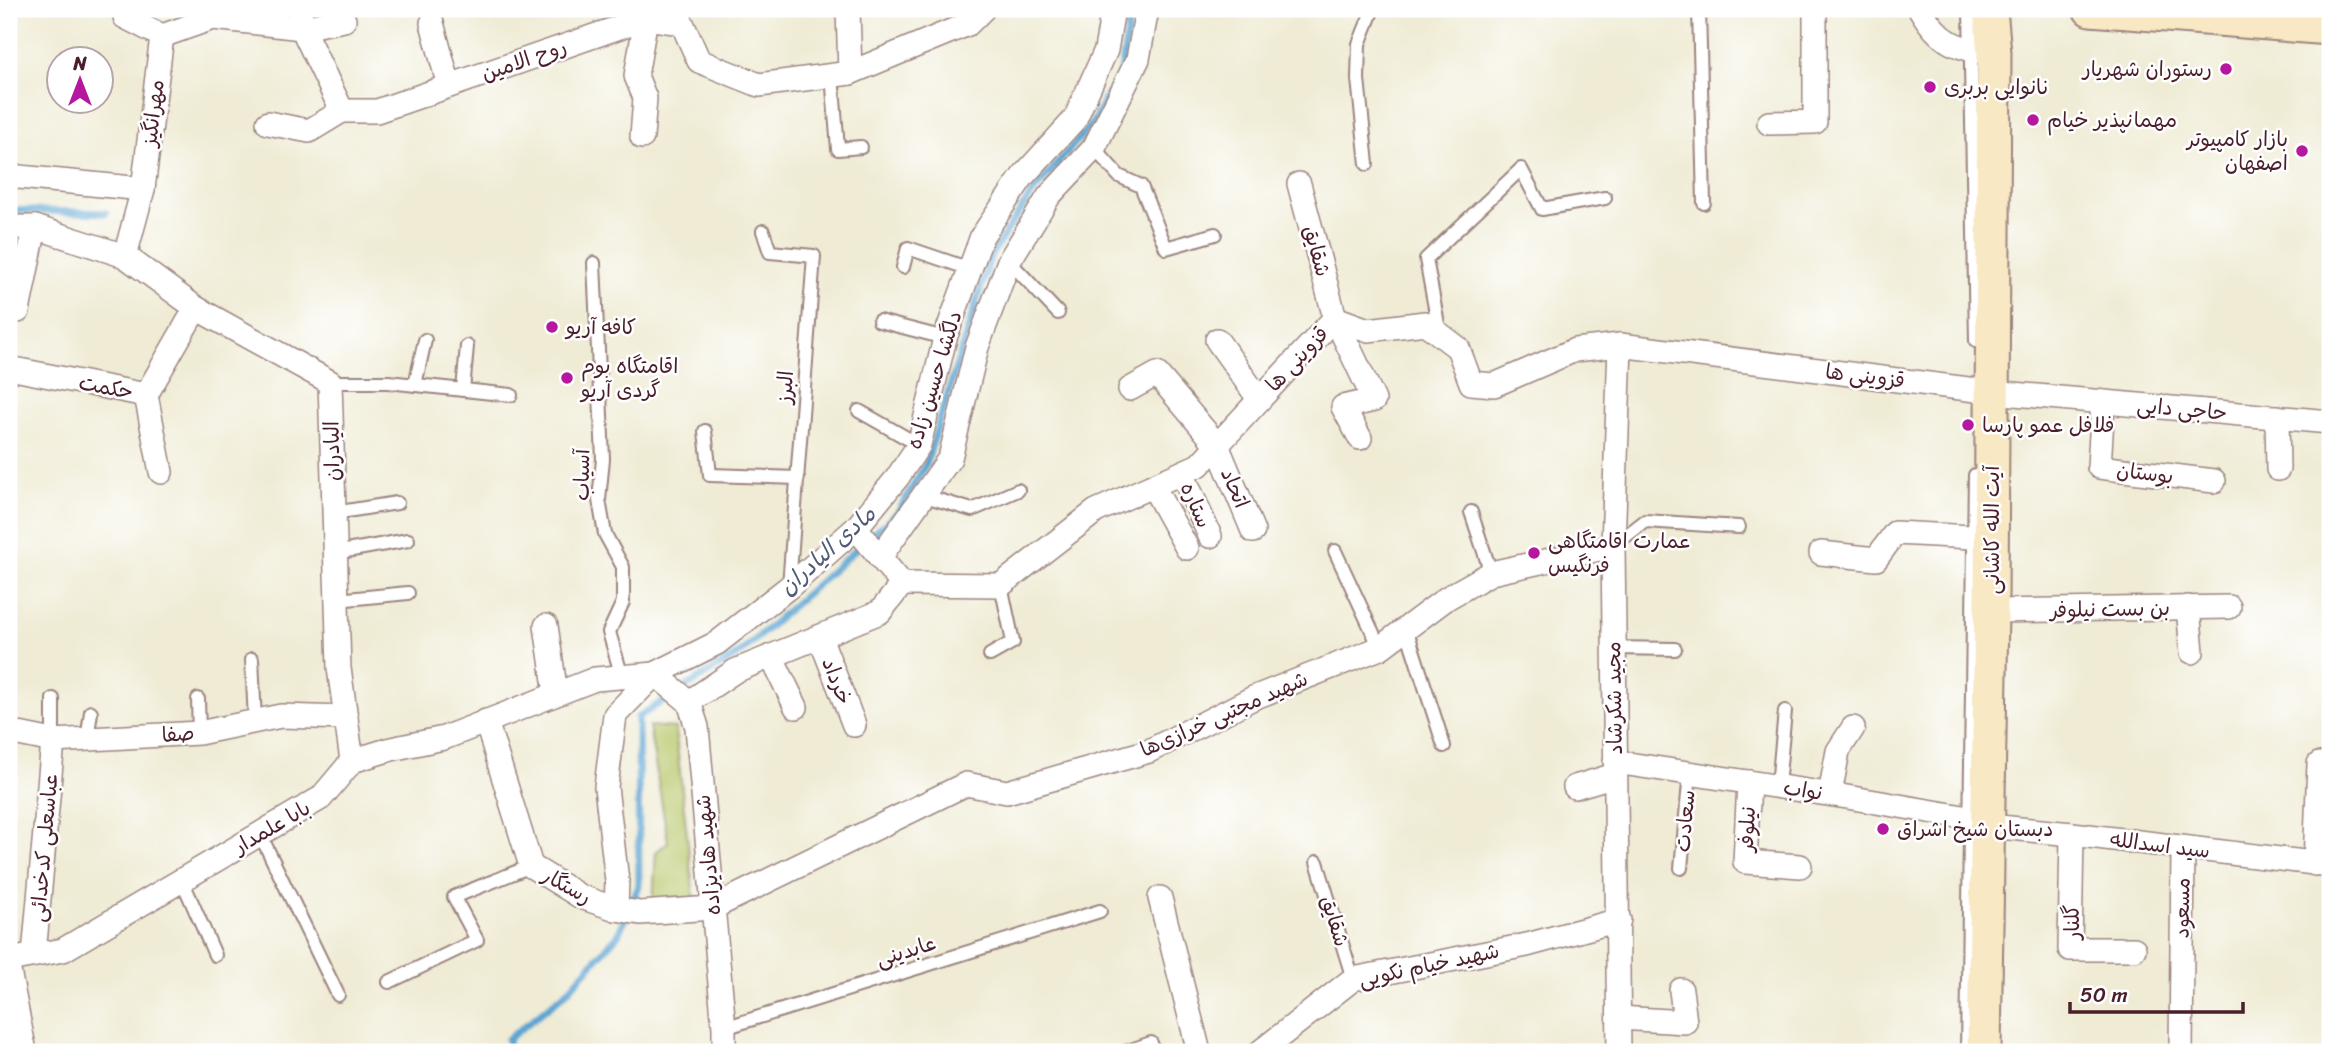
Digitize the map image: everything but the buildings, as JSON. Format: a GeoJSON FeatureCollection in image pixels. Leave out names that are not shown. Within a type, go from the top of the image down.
{"type":"FeatureCollection","features":[{"type":"Feature","properties":{"kind":"main road","name":"آیت الله کاشانی"},"geometry":{"type":"LineString","coordinates":[[1984,1052],[1979,822],[1991,611],[1983,538],[1982,52],[1990,9]]}},
{"type":"Feature","properties":{"kind":"main road"},"geometry":{"type":"LineString","coordinates":[[2090,9],[2271,16],[2330,28]]}},
{"type":"Feature","properties":{"kind":"street"},"geometry":{"type":"LineString","coordinates":[[124,9],[125,17],[162,36],[213,18],[239,15],[344,20]]}},
{"type":"Feature","properties":{"kind":"street"},"geometry":{"type":"LineString","coordinates":[[841,74],[848,9]]}},
{"type":"Feature","properties":{"kind":"street","name":"روح الامین"},"geometry":{"type":"LineString","coordinates":[[342,111],[377,111],[645,13],[682,23],[699,61],[759,85],[841,74],[968,24],[983,9]]}},
{"type":"Feature","properties":{"kind":"street","name":"دلگشا حسین زاده"},"geometry":{"type":"LineString","coordinates":[[655,674],[718,643],[789,587],[856,528],[897,478],[919,445],[945,338],[982,236],[1023,176],[1075,119],[1106,50],[1113,9]]}},
{"type":"Feature","properties":{"kind":"street","name":"دلگشا حسین زاده"},"geometry":{"type":"LineString","coordinates":[[880,557],[950,458],[977,347],[1009,261],[1049,196],[1094,148],[1138,59],[1147,9]]}},
{"type":"Feature","properties":{"kind":"street"},"geometry":{"type":"LineString","coordinates":[[1769,124],[1815,122],[1815,9]]}},
{"type":"Feature","properties":{"kind":"street"},"geometry":{"type":"LineString","coordinates":[[1920,9],[1931,28],[1962,49],[1982,52]]}},
{"type":"Feature","properties":{"kind":"street"},"geometry":{"type":"LineString","coordinates":[[642,137],[645,98],[636,76],[645,13]]}},
{"type":"Feature","properties":{"kind":"street"},"geometry":{"type":"LineString","coordinates":[[268,123],[309,131],[342,111],[301,18]]}},
{"type":"Feature","properties":{"kind":"street"},"geometry":{"type":"LineString","coordinates":[[432,23],[449,86]]}},
{"type":"Feature","properties":{"kind":"street","name":"مهرانگیز"},"geometry":{"type":"LineString","coordinates":[[143,190],[162,36]]}},
{"type":"Feature","properties":{"kind":"street"},"geometry":{"type":"LineString","coordinates":[[9,176],[143,190],[125,256]]}},
{"type":"Feature","properties":{"kind":"street","name":"شقایق"},"geometry":{"type":"LineString","coordinates":[[1298,184],[1335,318],[1374,400],[1343,407],[1360,438]]}},
{"type":"Feature","properties":{"kind":"street"},"geometry":{"type":"LineString","coordinates":[[9,227],[35,227],[125,256],[196,308],[330,382]]}},
{"type":"Feature","properties":{"kind":"street"},"geometry":{"type":"LineString","coordinates":[[18,311],[35,227]]}},
{"type":"Feature","properties":{"kind":"street","name":"حکمت"},"geometry":{"type":"LineString","coordinates":[[9,368],[146,395],[196,308]]}},
{"type":"Feature","properties":{"kind":"street","name":"قزوینی ها"},"geometry":{"type":"LineString","coordinates":[[1001,585],[1096,512],[1199,465],[1335,318],[1368,330],[1425,323],[1458,348],[1471,383],[1494,385],[1575,350],[1620,345],[1981,391]]}},
{"type":"Feature","properties":{"kind":"street"},"geometry":{"type":"LineString","coordinates":[[1217,340],[1259,399]]}},
{"type":"Feature","properties":{"kind":"street","name":"مجید شکرشاد"},"geometry":{"type":"LineString","coordinates":[[1619,1052],[1613,546],[1620,345]]}},
{"type":"Feature","properties":{"kind":"street"},"geometry":{"type":"LineString","coordinates":[[1130,389],[1157,374],[1217,445]]}},
{"type":"Feature","properties":{"kind":"street","name":"الیادران"},"geometry":{"type":"LineString","coordinates":[[330,382],[339,668],[352,761]]}},
{"type":"Feature","properties":{"kind":"street","name":"حاجی دایی"},"geometry":{"type":"LineString","coordinates":[[1981,391],[2330,422]]}},
{"type":"Feature","properties":{"kind":"street"},"geometry":{"type":"LineString","coordinates":[[146,395],[161,472]]}},
{"type":"Feature","properties":{"kind":"street","name":"بوستان"},"geometry":{"type":"LineString","coordinates":[[2103,402],[2099,467],[2214,481]]}},
{"type":"Feature","properties":{"kind":"street"},"geometry":{"type":"LineString","coordinates":[[2277,417],[2278,469]]}},
{"type":"Feature","properties":{"kind":"street","name":"اتحاد"},"geometry":{"type":"LineString","coordinates":[[1217,445],[1253,531]]}},
{"type":"Feature","properties":{"kind":"street","name":"ستاره"},"geometry":{"type":"LineString","coordinates":[[1182,473],[1210,536]]}},
{"type":"Feature","properties":{"kind":"street"},"geometry":{"type":"LineString","coordinates":[[1153,486],[1187,548]]}},
{"type":"Feature","properties":{"kind":"street"},"geometry":{"type":"LineString","coordinates":[[856,528],[902,584]]}},
{"type":"Feature","properties":{"kind":"street"},"geometry":{"type":"LineString","coordinates":[[1821,553],[1876,559],[1895,533],[1983,538]]}},
{"type":"Feature","properties":{"kind":"street","name":"شهید مجتبی خرازی‌ها"},"geometry":{"type":"LineString","coordinates":[[712,908],[966,784],[1007,792],[1149,751],[1253,698],[1380,648],[1447,598],[1491,573],[1613,546]]}},
{"type":"Feature","properties":{"kind":"street"},"geometry":{"type":"LineString","coordinates":[[902,584],[1001,585]]}},
{"type":"Feature","properties":{"kind":"street"},"geometry":{"type":"LineString","coordinates":[[352,761],[391,749],[444,738],[595,679],[655,674],[689,702],[735,671],[880,612],[902,584]]}},
{"type":"Feature","properties":{"kind":"street"},"geometry":{"type":"LineString","coordinates":[[2188,607],[2192,652]]}},
{"type":"Feature","properties":{"kind":"street","name":"بن بست نیلوفر"},"geometry":{"type":"LineString","coordinates":[[1991,611],[2229,607]]}},
{"type":"Feature","properties":{"kind":"street"},"geometry":{"type":"LineString","coordinates":[[546,626],[556,694]]}},
{"type":"Feature","properties":{"kind":"street","name":"خرداد"},"geometry":{"type":"LineString","coordinates":[[820,636],[854,725]]}},
{"type":"Feature","properties":{"kind":"street"},"geometry":{"type":"LineString","coordinates":[[771,656],[796,707]]}},
{"type":"Feature","properties":{"kind":"street"},"geometry":{"type":"LineString","coordinates":[[615,909],[617,881],[606,787],[615,715],[655,674]]}},
{"type":"Feature","properties":{"kind":"street","name":"شهید هادیزاده"},"geometry":{"type":"LineString","coordinates":[[689,702],[697,727],[724,1052]]}},
{"type":"Feature","properties":{"kind":"street","name":"صفا"},"geometry":{"type":"LineString","coordinates":[[9,732],[53,741],[87,740],[199,733],[281,716],[346,718]]}},
{"type":"Feature","properties":{"kind":"street","name":"رستگار"},"geometry":{"type":"LineString","coordinates":[[486,721],[531,866],[581,897],[615,909],[640,913],[712,908]]}},
{"type":"Feature","properties":{"kind":"street"},"geometry":{"type":"LineString","coordinates":[[1830,794],[1838,751],[1853,728]]}},
{"type":"Feature","properties":{"kind":"street","name":"عباسعلی کدخدائی"},"geometry":{"type":"LineString","coordinates":[[34,955],[53,741]]}},
{"type":"Feature","properties":{"kind":"street","name":"بابا علمدار"},"geometry":{"type":"LineString","coordinates":[[9,960],[63,950],[321,799],[352,761]]}},
{"type":"Feature","properties":{"kind":"street"},"geometry":{"type":"LineString","coordinates":[[2319,764],[2322,865]]}},
{"type":"Feature","properties":{"kind":"street"},"geometry":{"type":"LineString","coordinates":[[1575,787],[1615,768]]}},
{"type":"Feature","properties":{"kind":"street","name":"نواب"},"geometry":{"type":"LineString","coordinates":[[1615,768],[1690,773],[1778,786],[1979,822]]}},
{"type":"Feature","properties":{"kind":"street","name":"نیلوفر"},"geometry":{"type":"LineString","coordinates":[[1749,782],[1745,862],[1800,866]]}},
{"type":"Feature","properties":{"kind":"street","name":"سید اسدالله"},"geometry":{"type":"LineString","coordinates":[[1979,822],[2322,865]]}},
{"type":"Feature","properties":{"kind":"street","name":"گلنار"},"geometry":{"type":"LineString","coordinates":[[2072,834],[2070,948],[2134,949]]}},
{"type":"Feature","properties":{"kind":"street","name":"مسعود"},"geometry":{"type":"LineString","coordinates":[[2181,1052],[2183,848]]}},
{"type":"Feature","properties":{"kind":"street"},"geometry":{"type":"LineString","coordinates":[[1160,898],[1199,1052]]}},
{"type":"Feature","properties":{"kind":"street","name":"شهید خیام نکویی"},"geometry":{"type":"LineString","coordinates":[[1260,1052],[1353,979],[1527,945],[1619,920]]}},
{"type":"Feature","properties":{"kind":"street"},"geometry":{"type":"LineString","coordinates":[[9,971],[25,1052]]}},
{"type":"Feature","properties":{"kind":"street"},"geometry":{"type":"LineString","coordinates":[[1619,1018],[1685,1022],[1681,990]]}},
{"type":"Feature","properties":{"kind":"lane"},"geometry":{"type":"LineString","coordinates":[[1367,164],[1358,68],[1359,44],[1373,9]]}},
{"type":"Feature","properties":{"kind":"lane"},"geometry":{"type":"LineString","coordinates":[[1699,9],[1704,202]]}},
{"type":"Feature","properties":{"kind":"lane","name":"آیت الله کاشانی"},"geometry":{"type":"LineString","coordinates":[[1970,9],[1982,52],[1976,350]]}},
{"type":"Feature","properties":{"kind":"lane"},"geometry":{"type":"LineString","coordinates":[[841,74],[838,149],[861,147]]}},
{"type":"Feature","properties":{"kind":"lane"},"geometry":{"type":"LineString","coordinates":[[1094,148],[1119,176],[1141,186],[1166,248],[1215,234]]}},
{"type":"Feature","properties":{"kind":"lane"},"geometry":{"type":"LineString","coordinates":[[1440,335],[1426,259],[1521,169],[1542,209],[1605,198]]}},
{"type":"Feature","properties":{"kind":"lane","name":"البرز"},"geometry":{"type":"LineString","coordinates":[[763,231],[770,252],[814,256],[789,587]]}},
{"type":"Feature","properties":{"kind":"lane"},"geometry":{"type":"LineString","coordinates":[[903,267],[908,248],[970,269]]}},
{"type":"Feature","properties":{"kind":"lane"},"geometry":{"type":"LineString","coordinates":[[1009,261],[1058,313]]}},
{"type":"Feature","properties":{"kind":"lane","name":"آسیاب"},"geometry":{"type":"LineString","coordinates":[[594,263],[603,459],[599,500],[605,534],[623,567],[623,602],[609,632],[622,677]]}},
{"type":"Feature","properties":{"kind":"lane"},"geometry":{"type":"LineString","coordinates":[[879,321],[945,338]]}},
{"type":"Feature","properties":{"kind":"lane"},"geometry":{"type":"LineString","coordinates":[[415,385],[425,340]]}},
{"type":"Feature","properties":{"kind":"lane"},"geometry":{"type":"LineString","coordinates":[[463,390],[467,346]]}},
{"type":"Feature","properties":{"kind":"lane"},"geometry":{"type":"LineString","coordinates":[[330,382],[388,382],[511,395]]}},
{"type":"Feature","properties":{"kind":"lane"},"geometry":{"type":"LineString","coordinates":[[859,411],[919,445]]}},
{"type":"Feature","properties":{"kind":"lane"},"geometry":{"type":"LineString","coordinates":[[705,431],[710,475],[798,478]]}},
{"type":"Feature","properties":{"kind":"lane","name":"آیت الله کاشانی"},"geometry":{"type":"LineString","coordinates":[[1967,1052],[1979,822],[1983,538],[1976,457]]}},
{"type":"Feature","properties":{"kind":"lane"},"geometry":{"type":"LineString","coordinates":[[925,496],[972,510],[1018,490]]}},
{"type":"Feature","properties":{"kind":"lane"},"geometry":{"type":"LineString","coordinates":[[334,513],[397,503]]}},
{"type":"Feature","properties":{"kind":"lane"},"geometry":{"type":"LineString","coordinates":[[1471,512],[1491,573]]}},
{"type":"Feature","properties":{"kind":"lane"},"geometry":{"type":"LineString","coordinates":[[1613,546],[1645,522],[1739,527]]}},
{"type":"Feature","properties":{"kind":"lane"},"geometry":{"type":"LineString","coordinates":[[335,553],[408,540]]}},
{"type":"Feature","properties":{"kind":"lane"},"geometry":{"type":"LineString","coordinates":[[1335,551],[1380,648]]}},
{"type":"Feature","properties":{"kind":"lane"},"geometry":{"type":"LineString","coordinates":[[990,655],[1013,642],[1001,585]]}},
{"type":"Feature","properties":{"kind":"lane"},"geometry":{"type":"LineString","coordinates":[[337,600],[408,593]]}},
{"type":"Feature","properties":{"kind":"lane"},"geometry":{"type":"LineString","coordinates":[[1406,628],[1444,746]]}},
{"type":"Feature","properties":{"kind":"lane"},"geometry":{"type":"LineString","coordinates":[[1614,648],[1675,649]]}},
{"type":"Feature","properties":{"kind":"lane"},"geometry":{"type":"LineString","coordinates":[[252,659],[255,721]]}},
{"type":"Feature","properties":{"kind":"lane"},"geometry":{"type":"LineString","coordinates":[[53,699],[53,741]]}},
{"type":"Feature","properties":{"kind":"lane"},"geometry":{"type":"LineString","coordinates":[[198,699],[199,733]]}},
{"type":"Feature","properties":{"kind":"lane"},"geometry":{"type":"LineString","coordinates":[[1778,786],[1785,711]]}},
{"type":"Feature","properties":{"kind":"lane"},"geometry":{"type":"LineString","coordinates":[[87,740],[91,712]]}},
{"type":"Feature","properties":{"kind":"lane","name":"سعادت"},"geometry":{"type":"LineString","coordinates":[[1681,868],[1690,773]]}},
{"type":"Feature","properties":{"kind":"lane"},"geometry":{"type":"LineString","coordinates":[[260,834],[338,995]]}},
{"type":"Feature","properties":{"kind":"lane","name":"شقایق"},"geometry":{"type":"LineString","coordinates":[[1317,862],[1353,979]]}},
{"type":"Feature","properties":{"kind":"lane"},"geometry":{"type":"LineString","coordinates":[[389,982],[477,940],[454,897],[531,866]]}},
{"type":"Feature","properties":{"kind":"lane"},"geometry":{"type":"LineString","coordinates":[[182,880],[215,955]]}},
{"type":"Feature","properties":{"kind":"lane","name":"عابدینی"},"geometry":{"type":"LineString","coordinates":[[724,1028],[1100,911]]}},
{"type":"Feature","properties":{"kind":"lane"},"geometry":{"type":"LineString","coordinates":[[1125,1052],[1151,1043],[1153,1052]]}},
{"type":"Feature","properties":{"kind":"green space"},"geometry":{"type":"Polygon","coordinates":[[[649,726],[675,728],[694,898],[653,900],[656,852],[668,842],[649,726]]]}},
{"type":"Feature","properties":{"kind":"waterway","name":"مادی الیادران"},"geometry":{"type":"LineString","coordinates":[[1121,72],[1131,9]]}},
{"type":"Feature","properties":{"kind":"waterway","name":"مادی الیادران"},"geometry":{"type":"LineString","coordinates":[[509,1052],[508,1039],[566,993],[618,935],[639,886],[638,717],[740,653],[898,512],[926,464],[991,255],[1033,192],[1093,122],[1108,94]]}},
{"type":"Feature","properties":{"kind":"waterway"},"geometry":{"type":"LineString","coordinates":[[9,210],[106,213]]}},
{"type":"Feature","properties":{"kind":"place","name":"رستوران شهریار"},"geometry":{"type":"Point","coordinates":[2226,69]}},
{"type":"Feature","properties":{"kind":"place","name":"نانوایی بربری"},"geometry":{"type":"Point","coordinates":[1930,87]}},
{"type":"Feature","properties":{"kind":"place","name":"مهمانپذیر خیام"},"geometry":{"type":"Point","coordinates":[2033,120]}},
{"type":"Feature","properties":{"kind":"place","name":"بازار کامپیوتر اصفهان"},"geometry":{"type":"Point","coordinates":[2302,151]}},
{"type":"Feature","properties":{"kind":"place","name":"کافه آریو"},"geometry":{"type":"Point","coordinates":[552,327]}},
{"type":"Feature","properties":{"kind":"place","name":"اقامتگاه بوم گردی آریو"},"geometry":{"type":"Point","coordinates":[567,378]}},
{"type":"Feature","properties":{"kind":"place","name":"فلافل عمو پارسا"},"geometry":{"type":"Point","coordinates":[1968,425]}},
{"type":"Feature","properties":{"kind":"place","name":"عمارت اقامتگاهی فرنگیس"},"geometry":{"type":"Point","coordinates":[1534,553]}},
{"type":"Feature","properties":{"kind":"place","name":"دبستان شیخ اشراق"},"geometry":{"type":"Point","coordinates":[1883,829]}}]}
